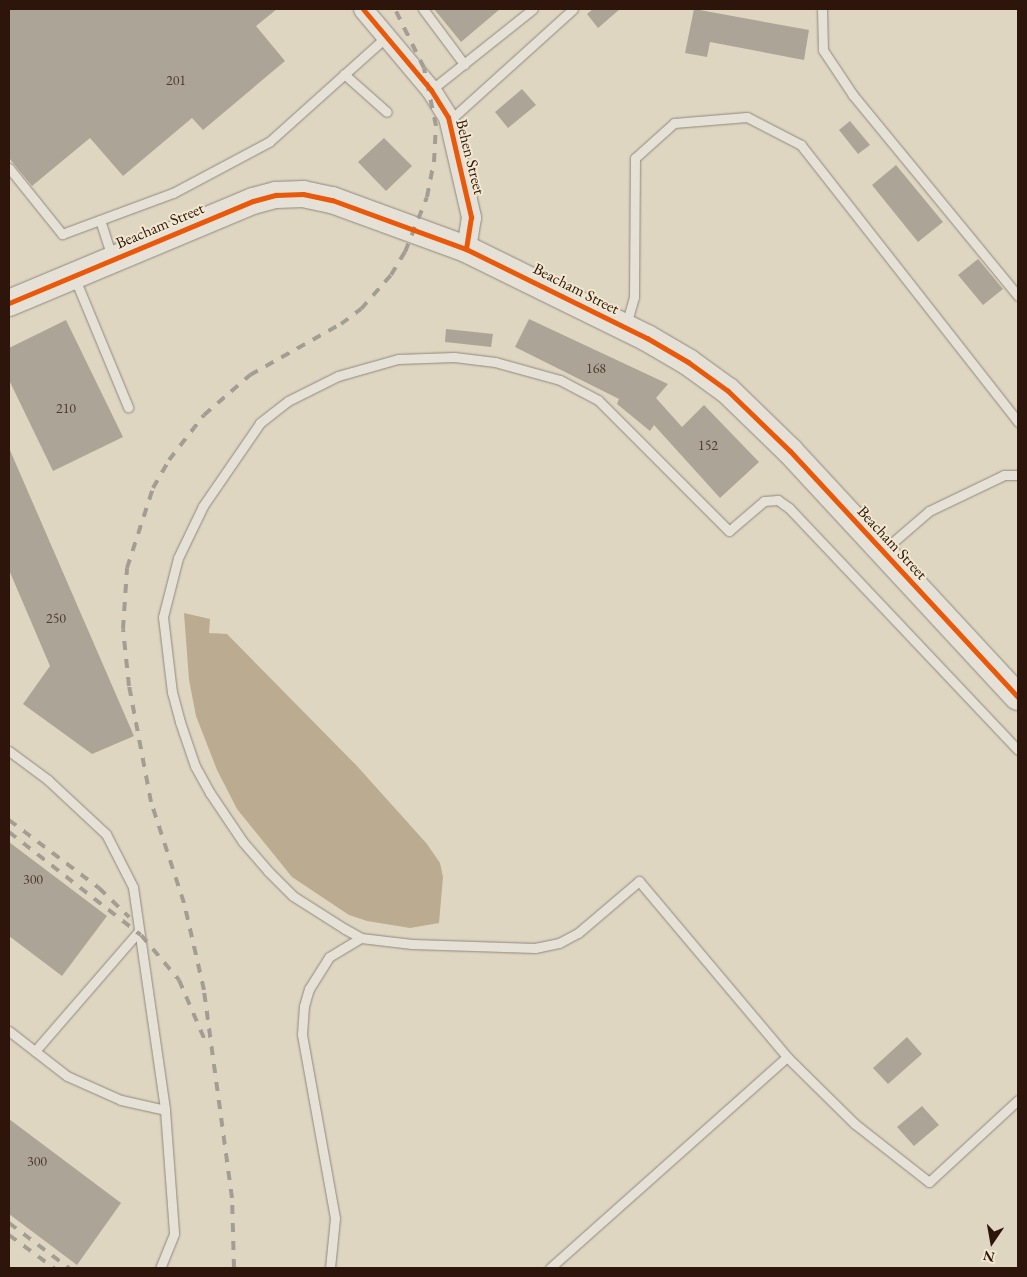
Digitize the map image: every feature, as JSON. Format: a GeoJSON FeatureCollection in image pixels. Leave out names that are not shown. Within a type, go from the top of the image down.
{"type":"FeatureCollection","features":[{"type":"Feature","properties":{"kind":"main road","name":"Beacham Street"},"geometry":{"type":"LineString","coordinates":[[9,303],[253,201],[286,194],[332,200],[466,249],[626,328],[688,362],[728,391],[770,430],[1018,697]]}},
{"type":"Feature","properties":{"kind":"street","name":"Behen Street"},"geometry":{"type":"LineString","coordinates":[[363,9],[430,90],[448,121],[471,217],[466,249]]}},
{"type":"Feature","properties":{"kind":"lane"},"geometry":{"type":"LineString","coordinates":[[423,9],[464,64]]}},
{"type":"Feature","properties":{"kind":"lane"},"geometry":{"type":"LineString","coordinates":[[430,90],[533,9]]}},
{"type":"Feature","properties":{"kind":"lane"},"geometry":{"type":"LineString","coordinates":[[448,121],[573,9]]}},
{"type":"Feature","properties":{"kind":"lane"},"geometry":{"type":"LineString","coordinates":[[822,9],[823,50],[853,95],[1018,296]]}},
{"type":"Feature","properties":{"kind":"lane"},"geometry":{"type":"LineString","coordinates":[[9,168],[62,234],[173,193],[269,142],[386,37]]}},
{"type":"Feature","properties":{"kind":"lane"},"geometry":{"type":"LineString","coordinates":[[344,74],[386,112]]}},
{"type":"Feature","properties":{"kind":"lane"},"geometry":{"type":"LineString","coordinates":[[626,328],[634,297],[635,158],[674,123],[747,117],[802,145],[1018,422]]}},
{"type":"Feature","properties":{"kind":"lane"},"geometry":{"type":"LineString","coordinates":[[100,220],[112,260]]}},
{"type":"Feature","properties":{"kind":"lane"},"geometry":{"type":"LineString","coordinates":[[74,276],[128,407]]}},
{"type":"Feature","properties":{"kind":"lane"},"geometry":{"type":"LineString","coordinates":[[1018,750],[809,527],[778,500],[764,501],[728,531],[598,400],[543,374],[495,362],[454,357],[398,359],[364,368],[318,385],[288,401],[260,423],[204,506],[178,558],[163,617],[172,692],[180,722],[195,766],[210,793],[243,842],[293,896],[362,938],[476,948],[535,948],[559,943],[578,933],[639,881],[787,1057],[855,1124],[929,1182],[1018,1100]]}},
{"type":"Feature","properties":{"kind":"lane"},"geometry":{"type":"LineString","coordinates":[[883,551],[929,512],[1004,475],[1018,475]]}},
{"type":"Feature","properties":{"kind":"lane"},"geometry":{"type":"LineString","coordinates":[[9,751],[48,780],[106,834],[133,887],[165,1110],[174,1234],[160,1268]]}},
{"type":"Feature","properties":{"kind":"lane"},"geometry":{"type":"LineString","coordinates":[[35,1051],[138,932]]}},
{"type":"Feature","properties":{"kind":"lane"},"geometry":{"type":"LineString","coordinates":[[330,1268],[335,1218],[302,1034],[304,1006],[309,988],[330,956],[362,938]]}},
{"type":"Feature","properties":{"kind":"lane"},"geometry":{"type":"LineString","coordinates":[[9,1031],[67,1076],[121,1100],[165,1110]]}},
{"type":"Feature","properties":{"kind":"lane"},"geometry":{"type":"LineString","coordinates":[[550,1268],[787,1057]]}},
{"type":"Feature","properties":{"kind":"shaded area"},"geometry":{"type":"Polygon","coordinates":[[[184,613],[210,619],[209,633],[227,634],[357,766],[427,844],[440,863],[443,877],[439,923],[410,928],[367,921],[349,915],[292,877],[237,809],[217,770],[196,716],[189,680],[184,613]]]}},
{"type":"Feature","properties":{"kind":"building"},"geometry":{"type":"Polygon","coordinates":[[[9,9],[277,9],[256,26],[285,61],[203,130],[192,118],[123,176],[90,138],[32,186],[9,158],[9,9]]]}},
{"type":"Feature","properties":{"kind":"building"},"geometry":{"type":"Polygon","coordinates":[[[434,9],[500,9],[461,42],[434,9]]]}},
{"type":"Feature","properties":{"kind":"building"},"geometry":{"type":"Polygon","coordinates":[[[593,9],[620,9],[598,28],[587,14],[593,9]]]}},
{"type":"Feature","properties":{"kind":"building"},"geometry":{"type":"Polygon","coordinates":[[[694,9],[809,30],[804,60],[710,42],[707,57],[685,53],[694,9]]]}},
{"type":"Feature","properties":{"kind":"building"},"geometry":{"type":"Polygon","coordinates":[[[522,89],[536,105],[508,128],[495,112],[522,89]]]}},
{"type":"Feature","properties":{"kind":"building"},"geometry":{"type":"Polygon","coordinates":[[[850,121],[870,145],[858,154],[839,130],[850,121]]]}},
{"type":"Feature","properties":{"kind":"building"},"geometry":{"type":"Polygon","coordinates":[[[384,138],[412,166],[386,191],[358,162],[384,138]]]}},
{"type":"Feature","properties":{"kind":"building"},"geometry":{"type":"Polygon","coordinates":[[[896,165],[943,222],[918,242],[872,185],[896,165]]]}},
{"type":"Feature","properties":{"kind":"building"},"geometry":{"type":"Polygon","coordinates":[[[978,259],[1003,289],[983,305],[958,275],[978,259]]]}},
{"type":"Feature","properties":{"kind":"building"},"geometry":{"type":"Polygon","coordinates":[[[529,319],[668,384],[656,398],[682,427],[704,405],[759,462],[720,498],[654,425],[650,431],[617,404],[619,399],[515,347],[529,319]]]}},
{"type":"Feature","properties":{"kind":"building"},"geometry":{"type":"Polygon","coordinates":[[[66,320],[123,437],[53,471],[9,380],[9,348],[66,320]]]}},
{"type":"Feature","properties":{"kind":"building"},"geometry":{"type":"Polygon","coordinates":[[[446,329],[493,334],[491,347],[445,342],[446,329]]]}},
{"type":"Feature","properties":{"kind":"building"},"geometry":{"type":"Polygon","coordinates":[[[9,448],[134,736],[92,754],[23,704],[50,666],[9,570],[9,448]]]}},
{"type":"Feature","properties":{"kind":"building"},"geometry":{"type":"Polygon","coordinates":[[[9,842],[107,916],[62,976],[9,936],[9,842]]]}},
{"type":"Feature","properties":{"kind":"building"},"geometry":{"type":"Polygon","coordinates":[[[907,1037],[922,1054],[888,1084],[873,1068],[907,1037]]]}},
{"type":"Feature","properties":{"kind":"building"},"geometry":{"type":"Polygon","coordinates":[[[922,1106],[939,1125],[914,1146],[897,1127],[922,1106]]]}},
{"type":"Feature","properties":{"kind":"building"},"geometry":{"type":"Polygon","coordinates":[[[9,1119],[121,1203],[77,1265],[9,1214],[9,1119]]]}},
{"type":"Feature","properties":{"kind":"railway"},"geometry":{"type":"LineString","coordinates":[[234,1268],[232,1198],[204,990],[184,903],[151,802],[129,686],[123,629],[127,568],[153,488],[169,460],[204,415],[250,375],[341,324],[361,309],[391,275],[405,252],[427,197],[434,162],[436,126],[424,68],[395,9]]}},
{"type":"Feature","properties":{"kind":"railway"},"geometry":{"type":"LineString","coordinates":[[9,820],[99,888],[129,917]]}},
{"type":"Feature","properties":{"kind":"railway"},"geometry":{"type":"LineString","coordinates":[[9,832],[141,935],[179,980],[207,1045]]}},
{"type":"Feature","properties":{"kind":"railway"},"geometry":{"type":"LineString","coordinates":[[9,1223],[69,1268]]}},
{"type":"Feature","properties":{"kind":"railway"},"geometry":{"type":"LineString","coordinates":[[9,1235],[54,1268]]}},
{"type":"Feature","properties":{"kind":"cycle path"},"geometry":{"type":"LineString","coordinates":[[363,9],[431,90],[448,117],[471,217],[466,249]]}},
{"type":"Feature","properties":{"kind":"cycle path"},"geometry":{"type":"LineString","coordinates":[[9,303],[253,201],[276,195],[303,194],[332,200],[466,249],[647,338],[688,362],[728,391],[790,451],[1018,697]]}}]}
